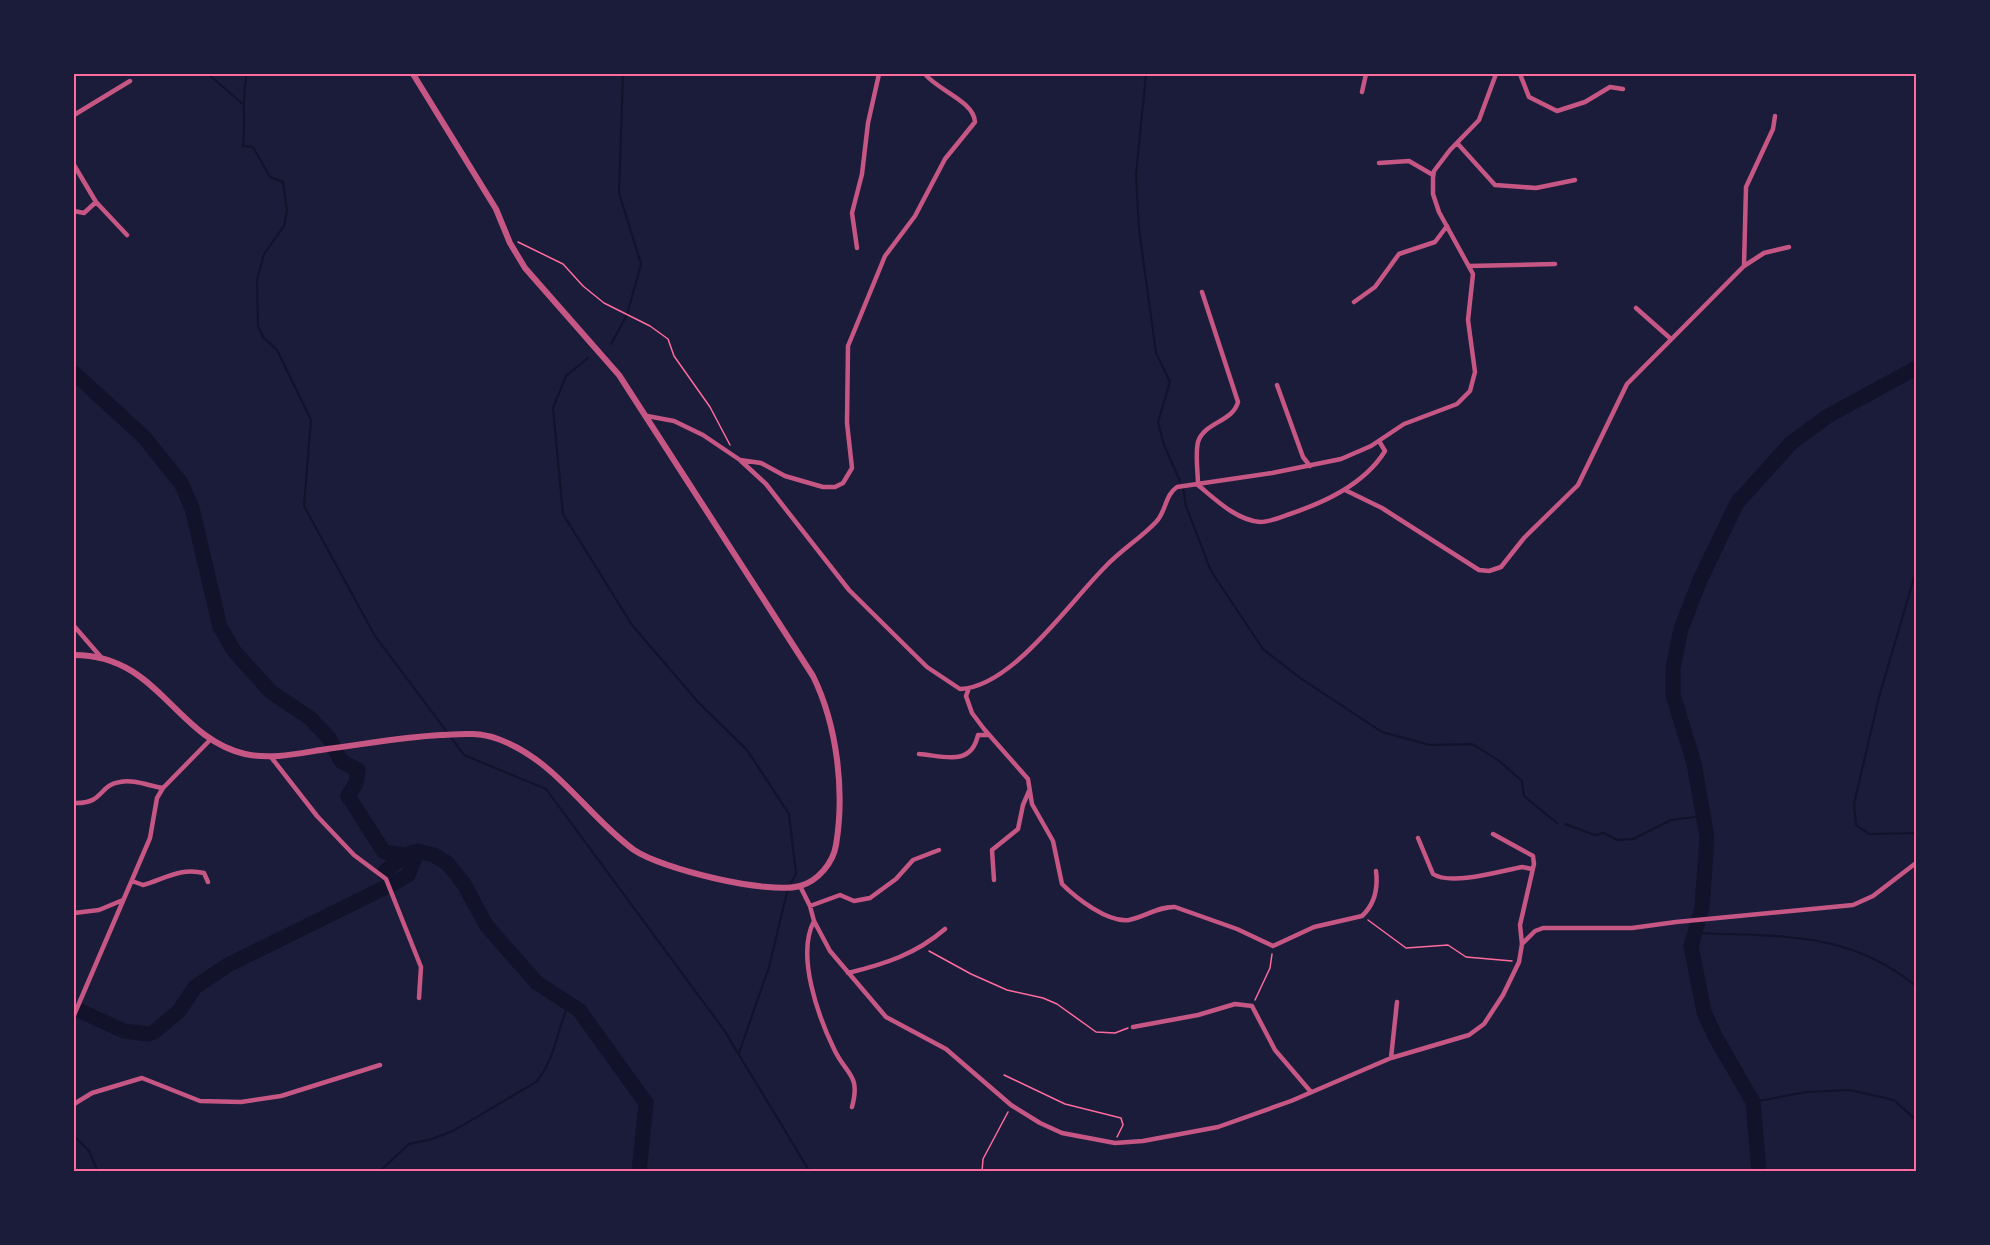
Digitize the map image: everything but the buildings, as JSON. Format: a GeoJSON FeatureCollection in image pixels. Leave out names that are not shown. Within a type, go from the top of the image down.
{"type":"FeatureCollection","features":[{"type":"Feature","properties":{"kind":"street"},"geometry":{"type":"LineString","coordinates":[[74,655],[100,656],[111,659],[137,673],[211,739],[242,753],[271,757],[421,736],[475,733],[498,739],[532,755],[635,850],[654,860],[696,873],[759,886],[800,886],[811,882],[831,860],[838,828],[835,753],[823,696],[804,662],[619,375],[525,268],[508,238],[496,209],[413,74]]}},
{"type":"Feature","properties":{"kind":"street"},"geometry":{"type":"LineString","coordinates":[[856,248],[852,229],[852,213],[862,174],[868,123],[879,74]]}},
{"type":"Feature","properties":{"kind":"street"},"geometry":{"type":"LineString","coordinates":[[740,460],[761,463],[784,476],[823,487],[835,487],[849,477],[852,468],[847,423],[848,346],[885,256],[915,216],[945,159],[975,122],[975,116],[964,101],[930,81],[925,74]]}},
{"type":"Feature","properties":{"kind":"street"},"geometry":{"type":"LineString","coordinates":[[1362,92],[1366,74]]}},
{"type":"Feature","properties":{"kind":"street"},"geometry":{"type":"LineString","coordinates":[[647,416],[674,421],[735,455],[766,484],[849,591],[927,668],[955,687],[969,688],[990,681],[1033,644],[1124,548],[1159,520],[1173,490],[1341,459],[1379,441],[1404,424],[1457,404],[1470,391],[1475,372],[1468,320],[1473,281],[1469,266],[1433,195],[1433,175],[1439,164],[1479,120],[1496,74]]}},
{"type":"Feature","properties":{"kind":"street"},"geometry":{"type":"LineString","coordinates":[[1520,74],[1529,97],[1557,111],[1586,102],[1610,87],[1623,89]]}},
{"type":"Feature","properties":{"kind":"street"},"geometry":{"type":"LineString","coordinates":[[74,115],[130,81]]}},
{"type":"Feature","properties":{"kind":"street"},"geometry":{"type":"LineString","coordinates":[[1744,266],[1746,187],[1773,129],[1775,116]]}},
{"type":"Feature","properties":{"kind":"street"},"geometry":{"type":"LineString","coordinates":[[1458,144],[1487,180],[1495,185],[1536,189],[1575,180]]}},
{"type":"Feature","properties":{"kind":"street"},"geometry":{"type":"LineString","coordinates":[[1379,163],[1409,161],[1433,175]]}},
{"type":"Feature","properties":{"kind":"street"},"geometry":{"type":"LineString","coordinates":[[74,165],[96,202],[127,235]]}},
{"type":"Feature","properties":{"kind":"street"},"geometry":{"type":"LineString","coordinates":[[74,211],[84,213],[96,202]]}},
{"type":"Feature","properties":{"kind":"street"},"geometry":{"type":"LineString","coordinates":[[1354,302],[1375,288],[1399,254],[1435,242],[1447,226]]}},
{"type":"Feature","properties":{"kind":"street"},"geometry":{"type":"LineString","coordinates":[[1344,490],[1382,508],[1479,570],[1495,570],[1506,562],[1524,538],[1582,481],[1598,441],[1627,384],[1744,266],[1764,253],[1789,247]]}},
{"type":"Feature","properties":{"kind":"street"},"geometry":{"type":"LineString","coordinates":[[1469,266],[1555,264]]}},
{"type":"Feature","properties":{"kind":"street"},"geometry":{"type":"LineString","coordinates":[[1198,485],[1198,446],[1201,436],[1235,411],[1238,402],[1202,292]]}},
{"type":"Feature","properties":{"kind":"street"},"geometry":{"type":"LineString","coordinates":[[1636,308],[1671,339]]}},
{"type":"Feature","properties":{"kind":"street"},"geometry":{"type":"LineString","coordinates":[[1276,386],[1303,457],[1310,466]]}},
{"type":"Feature","properties":{"kind":"street"},"geometry":{"type":"LineString","coordinates":[[1198,485],[1235,513],[1263,522],[1312,506],[1344,490],[1384,454],[1386,449],[1379,441]]}},
{"type":"Feature","properties":{"kind":"street"},"geometry":{"type":"LineString","coordinates":[[74,626],[100,656]]}},
{"type":"Feature","properties":{"kind":"street"},"geometry":{"type":"LineString","coordinates":[[969,688],[966,696],[972,713],[988,735],[1028,779],[1032,804],[1053,841],[1059,878],[1067,889],[1097,910],[1129,920],[1166,907],[1181,908],[1237,929],[1273,946],[1314,927],[1362,915],[1368,910],[1375,895],[1376,871]]}},
{"type":"Feature","properties":{"kind":"street"},"geometry":{"type":"LineString","coordinates":[[920,754],[964,756],[971,752],[978,735],[988,735]]}},
{"type":"Feature","properties":{"kind":"street"},"geometry":{"type":"LineString","coordinates":[[74,1015],[150,838],[157,798],[163,788],[211,739]]}},
{"type":"Feature","properties":{"kind":"street"},"geometry":{"type":"LineString","coordinates":[[271,757],[317,816],[354,855],[386,879],[421,967],[419,998]]}},
{"type":"Feature","properties":{"kind":"street"},"geometry":{"type":"LineString","coordinates":[[74,803],[95,801],[110,785],[119,782],[132,781],[163,788]]}},
{"type":"Feature","properties":{"kind":"street"},"geometry":{"type":"LineString","coordinates":[[994,880],[992,850],[1018,829],[1023,805],[1029,791]]}},
{"type":"Feature","properties":{"kind":"street"},"geometry":{"type":"LineString","coordinates":[[800,886],[810,906],[814,921],[830,951],[886,1017],[955,1056],[1011,1106],[1062,1133],[1115,1143],[1143,1141],[1218,1127],[1311,1092],[1391,1058],[1469,1035],[1484,1024],[1503,995],[1519,962],[1522,944],[1520,925],[1534,860],[1532,853],[1492,834]]}},
{"type":"Feature","properties":{"kind":"street"},"geometry":{"type":"LineString","coordinates":[[1418,838],[1433,874],[1438,878],[1458,879],[1522,867],[1532,869]]}},
{"type":"Feature","properties":{"kind":"street"},"geometry":{"type":"LineString","coordinates":[[810,906],[840,895],[854,901],[870,898],[896,879],[913,860],[939,850]]}},
{"type":"Feature","properties":{"kind":"street"},"geometry":{"type":"LineString","coordinates":[[1522,944],[1535,931],[1543,928],[1632,928],[1676,921],[1853,904],[1873,896],[1917,863]]}},
{"type":"Feature","properties":{"kind":"street"},"geometry":{"type":"LineString","coordinates":[[132,881],[143,885],[175,873],[199,872],[204,873],[208,882]]}},
{"type":"Feature","properties":{"kind":"street"},"geometry":{"type":"LineString","coordinates":[[74,913],[99,910],[123,900]]}},
{"type":"Feature","properties":{"kind":"street"},"geometry":{"type":"LineString","coordinates":[[814,921],[806,948],[813,984],[835,1053],[854,1079],[856,1086],[852,1107]]}},
{"type":"Feature","properties":{"kind":"street"},"geometry":{"type":"LineString","coordinates":[[848,973],[896,960],[924,947],[945,928]]}},
{"type":"Feature","properties":{"kind":"street"},"geometry":{"type":"LineString","coordinates":[[1391,1058],[1397,1002]]}},
{"type":"Feature","properties":{"kind":"street"},"geometry":{"type":"LineString","coordinates":[[1133,1027],[1198,1015],[1235,1004],[1252,1006],[1275,1050],[1311,1092]]}},
{"type":"Feature","properties":{"kind":"street"},"geometry":{"type":"LineString","coordinates":[[74,1104],[92,1093],[142,1078],[200,1101],[241,1102],[293,1093],[380,1065]]}},
{"type":"Feature","properties":{"kind":"path"},"geometry":{"type":"LineString","coordinates":[[508,238],[562,264],[583,286],[604,303],[650,326],[668,339],[674,356],[710,407],[735,455]]}},
{"type":"Feature","properties":{"kind":"path"},"geometry":{"type":"LineString","coordinates":[[1362,915],[1406,948],[1448,945],[1466,957],[1519,962]]}},
{"type":"Feature","properties":{"kind":"path"},"geometry":{"type":"LineString","coordinates":[[1252,1006],[1269,969],[1273,946]]}},
{"type":"Feature","properties":{"kind":"path"},"geometry":{"type":"LineString","coordinates":[[924,947],[954,966],[1007,990],[1050,1001],[1096,1032],[1115,1033],[1133,1027]]}},
{"type":"Feature","properties":{"kind":"path"},"geometry":{"type":"LineString","coordinates":[[1004,1075],[1065,1104],[1121,1118],[1123,1125],[1115,1143]]}},
{"type":"Feature","properties":{"kind":"path"},"geometry":{"type":"LineString","coordinates":[[982,1172],[983,1159],[1011,1106]]}},
{"type":"Feature","properties":{"kind":"waterway"},"geometry":{"type":"LineString","coordinates":[[208,74],[244,105]]}},
{"type":"Feature","properties":{"kind":"waterway"},"geometry":{"type":"LineString","coordinates":[[247,74],[244,92],[243,146],[253,147],[270,177],[283,182],[287,211],[284,226],[264,254],[257,280],[258,326],[263,337],[277,350],[311,420],[304,506],[375,636],[447,732]]}},
{"type":"Feature","properties":{"kind":"waterway"},"geometry":{"type":"LineString","coordinates":[[611,344],[627,315],[641,264],[619,193],[623,74]]}},
{"type":"Feature","properties":{"kind":"waterway"},"geometry":{"type":"LineString","coordinates":[[1146,74],[1136,175],[1139,229],[1156,353],[1170,382],[1158,422],[1164,445],[1180,481]]}},
{"type":"Feature","properties":{"kind":"waterway"},"geometry":{"type":"LineString","coordinates":[[588,358],[566,376],[553,408],[563,514],[632,625],[698,702],[747,750],[789,814],[796,874],[788,888],[769,967],[739,1053]]}},
{"type":"Feature","properties":{"kind":"waterway"},"geometry":{"type":"LineString","coordinates":[[1759,1172],[1753,1102],[1716,1038],[1704,1012],[1691,946],[1702,908],[1707,837],[1694,763],[1673,695],[1673,668],[1681,629],[1700,580],[1737,503],[1791,443],[1828,416],[1916,368]]}},
{"type":"Feature","properties":{"kind":"waterway"},"geometry":{"type":"LineString","coordinates":[[74,373],[143,436],[181,483],[192,508],[220,627],[234,651],[271,692],[310,718],[329,738],[341,761],[358,770],[356,783],[348,796],[384,852],[405,855],[418,851],[434,855],[447,863],[464,884],[486,925],[537,983],[579,1010],[646,1103],[639,1172]]}},
{"type":"Feature","properties":{"kind":"waterway"},"geometry":{"type":"LineString","coordinates":[[1183,488],[1186,506],[1211,571],[1263,649],[1300,678],[1382,732],[1430,745],[1472,744],[1498,760],[1522,781],[1524,796],[1557,823]]}},
{"type":"Feature","properties":{"kind":"waterway"},"geometry":{"type":"LineString","coordinates":[[1916,571],[1879,697],[1854,804],[1856,825],[1869,834],[1916,833]]}},
{"type":"Feature","properties":{"kind":"waterway"},"geometry":{"type":"LineString","coordinates":[[450,736],[464,755],[546,789],[724,1030],[810,1172]]}},
{"type":"Feature","properties":{"kind":"waterway"},"geometry":{"type":"LineString","coordinates":[[1565,824],[1595,835],[1604,833],[1617,840],[1633,839],[1671,820],[1703,816]]}},
{"type":"Feature","properties":{"kind":"waterway"},"geometry":{"type":"LineString","coordinates":[[392,884],[408,875],[418,851]]}},
{"type":"Feature","properties":{"kind":"waterway"},"geometry":{"type":"LineString","coordinates":[[384,872],[405,855]]}},
{"type":"Feature","properties":{"kind":"waterway"},"geometry":{"type":"LineString","coordinates":[[78,1010],[124,1031],[148,1034],[154,1032],[179,1011],[195,987],[228,965],[386,887]]}},
{"type":"Feature","properties":{"kind":"waterway"},"geometry":{"type":"LineString","coordinates":[[1697,933],[1785,937],[1839,946],[1865,955],[1890,968],[1916,986]]}},
{"type":"Feature","properties":{"kind":"waterway"},"geometry":{"type":"LineString","coordinates":[[379,1172],[409,1144],[453,1131],[536,1082],[552,1054],[569,1003]]}},
{"type":"Feature","properties":{"kind":"waterway"},"geometry":{"type":"LineString","coordinates":[[1753,1102],[1806,1092],[1850,1090],[1894,1100],[1916,1120]]}},
{"type":"Feature","properties":{"kind":"waterway"},"geometry":{"type":"LineString","coordinates":[[74,1136],[89,1151],[98,1172]]}}]}
